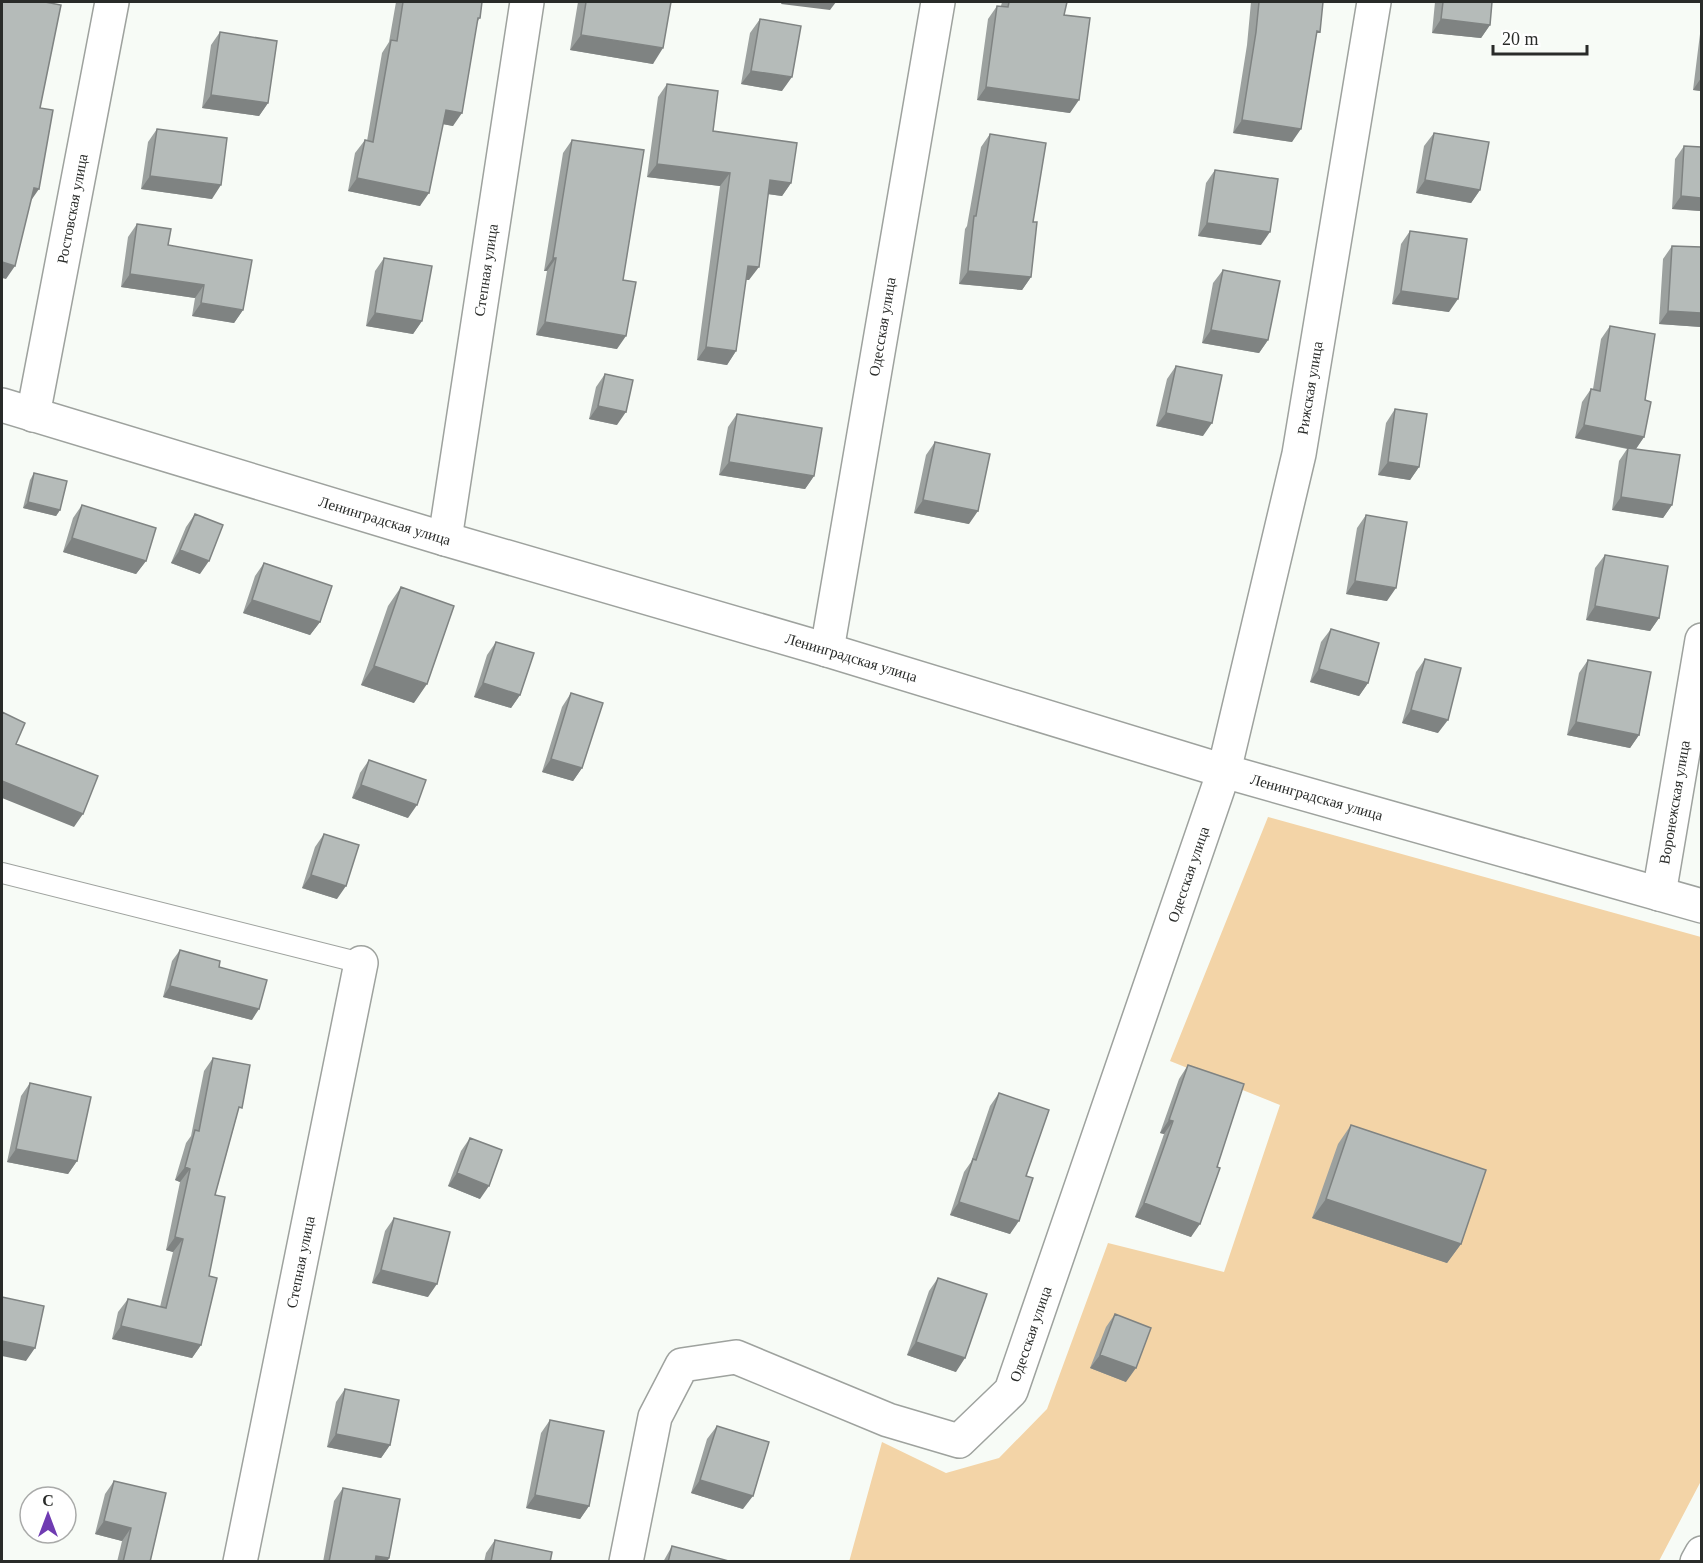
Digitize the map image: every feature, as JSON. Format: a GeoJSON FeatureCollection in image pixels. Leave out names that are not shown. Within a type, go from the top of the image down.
{"type":"FeatureCollection","features":[{"type":"Feature","properties":{"kind":"main road","name":"Ростовская улица"},"geometry":{"type":"LineString","coordinates":[[33,415],[112,2]]}},
{"type":"Feature","properties":{"kind":"main road","name":"Степная улица"},"geometry":{"type":"LineString","coordinates":[[445,540],[527,2]]}},
{"type":"Feature","properties":{"kind":"main road","name":"Одесская улица"},"geometry":{"type":"LineString","coordinates":[[827,650],[938,2]]}},
{"type":"Feature","properties":{"kind":"main road","name":"Рижская улица"},"geometry":{"type":"LineString","coordinates":[[1224,771],[1299,454],[1374,2]]}},
{"type":"Feature","properties":{"kind":"main road","name":"Ленинградская улица"},"geometry":{"type":"LineString","coordinates":[[2,405],[445,540],[827,650],[1224,771],[1701,906]]}},
{"type":"Feature","properties":{"kind":"main road","name":"Воронежская улица"},"geometry":{"type":"LineString","coordinates":[[1659,894],[1701,640]]}},
{"type":"Feature","properties":{"kind":"main road","name":"Одесская улица"},"geometry":{"type":"LineString","coordinates":[[626,1562],[654,1417],[682,1365],[736,1357],[888,1420],[959,1441],[1011,1391],[1224,771]]}},
{"type":"Feature","properties":{"kind":"main road","name":"Степная улица"},"geometry":{"type":"LineString","coordinates":[[240,1562],[361,963]]}},
{"type":"Feature","properties":{"kind":"main road"},"geometry":{"type":"LineString","coordinates":[[1697,1562],[1701,1553]]}},
{"type":"Feature","properties":{"kind":"lane"},"geometry":{"type":"LineString","coordinates":[[2,873],[361,963]]}},
{"type":"Feature","properties":{"kind":"shaded area"},"geometry":{"type":"Polygon","coordinates":[[[1268,817],[1701,937],[1701,1481],[1659,1561],[849,1562],[882,1442],[946,1473],[999,1458],[1047,1409],[1108,1243],[1224,1272],[1280,1105],[1170,1061],[1268,817]]]}},
{"type":"Feature","properties":{"kind":"building"},"geometry":{"type":"Polygon","coordinates":[[[2,2],[45,2],[61,5],[40,108],[53,110],[39,189],[34,188],[15,266],[2,262],[2,2]]]}},
{"type":"Feature","properties":{"kind":"building"},"geometry":{"type":"Polygon","coordinates":[[[403,2],[482,2],[462,113],[446,110],[429,193],[357,178],[365,140],[373,142],[391,40],[397,41],[403,2]]]}},
{"type":"Feature","properties":{"kind":"building"},"geometry":{"type":"Polygon","coordinates":[[[586,2],[671,2],[663,48],[581,35],[586,2]]]}},
{"type":"Feature","properties":{"kind":"building"},"geometry":{"type":"Polygon","coordinates":[[[1009,2],[1067,2],[1064,15],[1090,18],[1079,100],[986,87],[997,6],[1008,7],[1009,2]]]}},
{"type":"Feature","properties":{"kind":"building"},"geometry":{"type":"Polygon","coordinates":[[[1259,2],[1323,2],[1320,32],[1317,31],[1301,129],[1242,120],[1259,2]]]}},
{"type":"Feature","properties":{"kind":"building"},"geometry":{"type":"Polygon","coordinates":[[[1443,2],[1492,2],[1490,25],[1441,19],[1443,2]]]}},
{"type":"Feature","properties":{"kind":"building"},"geometry":{"type":"Polygon","coordinates":[[[760,19],[801,26],[792,77],[751,71],[760,19]]]}},
{"type":"Feature","properties":{"kind":"building"},"geometry":{"type":"Polygon","coordinates":[[[220,32],[277,41],[268,103],[211,95],[220,32]]]}},
{"type":"Feature","properties":{"kind":"building"},"geometry":{"type":"Polygon","coordinates":[[[667,84],[718,91],[713,131],[797,143],[791,183],[770,180],[759,267],[748,266],[736,351],[706,347],[730,173],[657,164],[667,84]]]}},
{"type":"Feature","properties":{"kind":"building"},"geometry":{"type":"Polygon","coordinates":[[[157,129],[227,138],[221,185],[150,176],[157,129]]]}},
{"type":"Feature","properties":{"kind":"building"},"geometry":{"type":"Polygon","coordinates":[[[1434,133],[1489,142],[1480,190],[1425,180],[1434,133]]]}},
{"type":"Feature","properties":{"kind":"building"},"geometry":{"type":"Polygon","coordinates":[[[990,134],[1046,143],[1033,222],[1037,222],[1031,277],[968,271],[974,216],[976,216],[990,134]]]}},
{"type":"Feature","properties":{"kind":"building"},"geometry":{"type":"Polygon","coordinates":[[[572,140],[644,150],[623,280],[636,282],[626,336],[545,322],[572,140]]]}},
{"type":"Feature","properties":{"kind":"building"},"geometry":{"type":"Polygon","coordinates":[[[1684,146],[1701,147],[1701,198],[1681,196],[1684,146]]]}},
{"type":"Feature","properties":{"kind":"building"},"geometry":{"type":"Polygon","coordinates":[[[1215,170],[1278,179],[1270,232],[1207,223],[1215,170]]]}},
{"type":"Feature","properties":{"kind":"building"},"geometry":{"type":"Polygon","coordinates":[[[137,224],[171,229],[168,245],[252,260],[243,310],[201,303],[204,285],[130,274],[137,224]]]}},
{"type":"Feature","properties":{"kind":"building"},"geometry":{"type":"Polygon","coordinates":[[[1410,231],[1467,239],[1458,299],[1401,291],[1410,231]]]}},
{"type":"Feature","properties":{"kind":"building"},"geometry":{"type":"Polygon","coordinates":[[[1672,246],[1701,247],[1701,313],[1668,311],[1672,246]]]}},
{"type":"Feature","properties":{"kind":"building"},"geometry":{"type":"Polygon","coordinates":[[[384,258],[432,266],[422,321],[375,313],[384,258]]]}},
{"type":"Feature","properties":{"kind":"building"},"geometry":{"type":"Polygon","coordinates":[[[1223,270],[1280,281],[1268,340],[1211,330],[1223,270]]]}},
{"type":"Feature","properties":{"kind":"building"},"geometry":{"type":"Polygon","coordinates":[[[1610,326],[1655,334],[1645,400],[1651,402],[1644,437],[1584,425],[1591,389],[1600,391],[1610,326]]]}},
{"type":"Feature","properties":{"kind":"building"},"geometry":{"type":"Polygon","coordinates":[[[1176,366],[1222,375],[1212,423],[1166,413],[1176,366]]]}},
{"type":"Feature","properties":{"kind":"building"},"geometry":{"type":"Polygon","coordinates":[[[605,374],[633,380],[626,412],[598,406],[605,374]]]}},
{"type":"Feature","properties":{"kind":"building"},"geometry":{"type":"Polygon","coordinates":[[[1395,409],[1427,414],[1419,467],[1388,462],[1395,409]]]}},
{"type":"Feature","properties":{"kind":"building"},"geometry":{"type":"Polygon","coordinates":[[[737,414],[822,428],[814,476],[729,462],[737,414]]]}},
{"type":"Feature","properties":{"kind":"building"},"geometry":{"type":"Polygon","coordinates":[[[935,442],[990,454],[978,511],[923,500],[935,442]]]}},
{"type":"Feature","properties":{"kind":"building"},"geometry":{"type":"Polygon","coordinates":[[[1628,448],[1680,455],[1672,505],[1621,497],[1628,448]]]}},
{"type":"Feature","properties":{"kind":"building"},"geometry":{"type":"Polygon","coordinates":[[[34,473],[67,481],[60,510],[28,502],[34,473]]]}},
{"type":"Feature","properties":{"kind":"building"},"geometry":{"type":"Polygon","coordinates":[[[82,505],[156,528],[146,561],[72,538],[82,505]]]}},
{"type":"Feature","properties":{"kind":"building"},"geometry":{"type":"Polygon","coordinates":[[[195,514],[223,525],[209,561],[180,550],[195,514]]]}},
{"type":"Feature","properties":{"kind":"building"},"geometry":{"type":"Polygon","coordinates":[[[1366,515],[1407,522],[1396,588],[1355,581],[1366,515]]]}},
{"type":"Feature","properties":{"kind":"building"},"geometry":{"type":"Polygon","coordinates":[[[1605,555],[1668,566],[1659,618],[1595,606],[1605,555]]]}},
{"type":"Feature","properties":{"kind":"building"},"geometry":{"type":"Polygon","coordinates":[[[264,563],[332,586],[320,622],[252,600],[264,563]]]}},
{"type":"Feature","properties":{"kind":"building"},"geometry":{"type":"Polygon","coordinates":[[[401,587],[454,606],[427,684],[374,666],[401,587]]]}},
{"type":"Feature","properties":{"kind":"building"},"geometry":{"type":"Polygon","coordinates":[[[1331,629],[1379,643],[1368,683],[1319,669],[1331,629]]]}},
{"type":"Feature","properties":{"kind":"building"},"geometry":{"type":"Polygon","coordinates":[[[496,642],[534,653],[520,695],[483,683],[496,642]]]}},
{"type":"Feature","properties":{"kind":"building"},"geometry":{"type":"Polygon","coordinates":[[[1425,659],[1461,668],[1448,720],[1411,710],[1425,659]]]}},
{"type":"Feature","properties":{"kind":"building"},"geometry":{"type":"Polygon","coordinates":[[[1588,660],[1651,672],[1639,735],[1576,722],[1588,660]]]}},
{"type":"Feature","properties":{"kind":"building"},"geometry":{"type":"Polygon","coordinates":[[[571,693],[603,703],[582,768],[551,759],[571,693]]]}},
{"type":"Feature","properties":{"kind":"building"},"geometry":{"type":"Polygon","coordinates":[[[2,712],[25,723],[16,744],[98,776],[83,814],[2,781],[2,712]]]}},
{"type":"Feature","properties":{"kind":"building"},"geometry":{"type":"Polygon","coordinates":[[[369,760],[426,780],[417,805],[361,785],[369,760]]]}},
{"type":"Feature","properties":{"kind":"building"},"geometry":{"type":"Polygon","coordinates":[[[324,834],[359,845],[346,886],[311,875],[324,834]]]}},
{"type":"Feature","properties":{"kind":"building"},"geometry":{"type":"Polygon","coordinates":[[[180,950],[220,961],[219,967],[267,980],[259,1009],[170,986],[180,950]]]}},
{"type":"Feature","properties":{"kind":"building"},"geometry":{"type":"Polygon","coordinates":[[[213,1058],[250,1065],[242,1108],[239,1107],[215,1195],[225,1197],[209,1276],[217,1278],[201,1345],[121,1326],[128,1299],[166,1308],[183,1239],[175,1237],[190,1169],[185,1167],[195,1130],[199,1131],[213,1058]]]}},
{"type":"Feature","properties":{"kind":"building"},"geometry":{"type":"Polygon","coordinates":[[[1188,1065],[1244,1084],[1217,1167],[1220,1168],[1200,1224],[1144,1203],[1173,1121],[1169,1120],[1188,1065]]]}},
{"type":"Feature","properties":{"kind":"building"},"geometry":{"type":"Polygon","coordinates":[[[30,1083],[91,1097],[77,1161],[16,1149],[30,1083]]]}},
{"type":"Feature","properties":{"kind":"building"},"geometry":{"type":"Polygon","coordinates":[[[999,1093],[1049,1110],[1026,1176],[1033,1178],[1019,1221],[959,1202],[999,1093]]]}},
{"type":"Feature","properties":{"kind":"building"},"geometry":{"type":"Polygon","coordinates":[[[1351,1125],[1486,1170],[1461,1244],[1326,1199],[1351,1125]]]}},
{"type":"Feature","properties":{"kind":"building"},"geometry":{"type":"Polygon","coordinates":[[[470,1138],[502,1150],[489,1186],[457,1173],[470,1138]]]}},
{"type":"Feature","properties":{"kind":"building"},"geometry":{"type":"Polygon","coordinates":[[[394,1218],[450,1232],[437,1284],[381,1270],[394,1218]]]}},
{"type":"Feature","properties":{"kind":"building"},"geometry":{"type":"Polygon","coordinates":[[[938,1278],[987,1294],[965,1358],[916,1342],[938,1278]]]}},
{"type":"Feature","properties":{"kind":"building"},"geometry":{"type":"Polygon","coordinates":[[[2,1297],[44,1306],[35,1348],[2,1341],[2,1297]]]}},
{"type":"Feature","properties":{"kind":"building"},"geometry":{"type":"Polygon","coordinates":[[[1115,1314],[1151,1328],[1136,1368],[1100,1355],[1115,1314]]]}},
{"type":"Feature","properties":{"kind":"building"},"geometry":{"type":"Polygon","coordinates":[[[345,1389],[399,1400],[390,1445],[336,1434],[345,1389]]]}},
{"type":"Feature","properties":{"kind":"building"},"geometry":{"type":"Polygon","coordinates":[[[550,1420],[604,1431],[589,1506],[535,1495],[550,1420]]]}},
{"type":"Feature","properties":{"kind":"building"},"geometry":{"type":"Polygon","coordinates":[[[717,1426],[769,1442],[753,1496],[700,1480],[717,1426]]]}},
{"type":"Feature","properties":{"kind":"building"},"geometry":{"type":"Polygon","coordinates":[[[114,1481],[166,1493],[150,1562],[123,1562],[131,1528],[104,1521],[114,1481]]]}},
{"type":"Feature","properties":{"kind":"building"},"geometry":{"type":"Polygon","coordinates":[[[343,1488],[400,1499],[389,1558],[376,1556],[375,1562],[329,1562],[343,1488]]]}},
{"type":"Feature","properties":{"kind":"building"},"geometry":{"type":"Polygon","coordinates":[[[495,1540],[552,1552],[550,1562],[491,1562],[495,1540]]]}},
{"type":"Feature","properties":{"kind":"building"},"geometry":{"type":"Polygon","coordinates":[[[672,1546],[729,1561],[729,1562],[668,1562],[672,1546]]]}}]}
